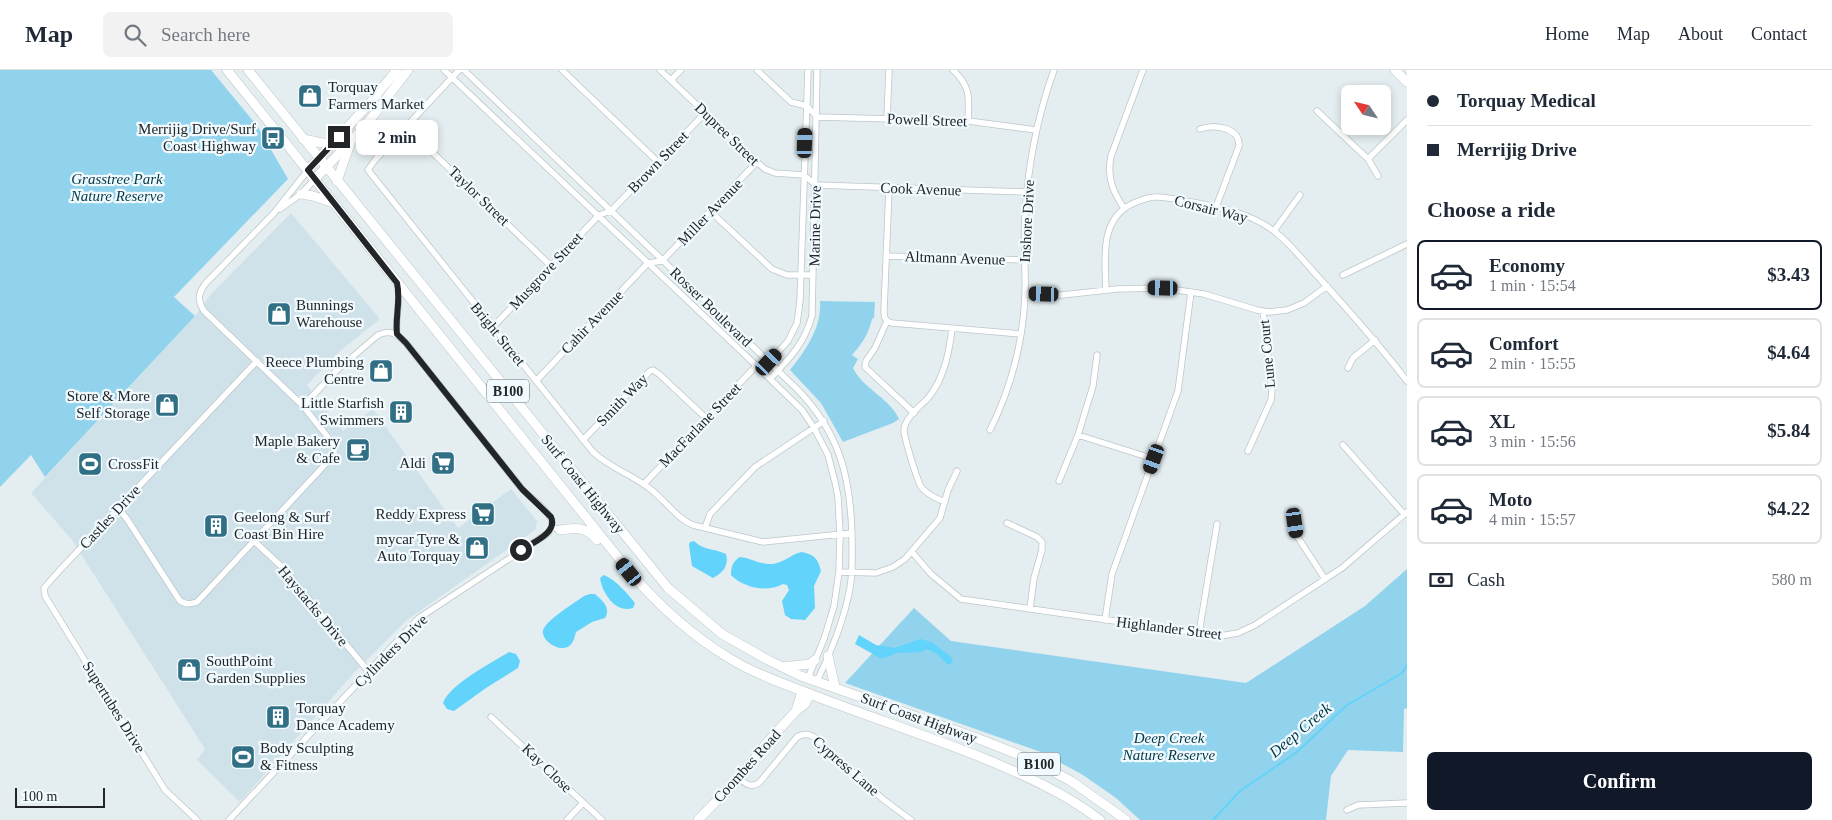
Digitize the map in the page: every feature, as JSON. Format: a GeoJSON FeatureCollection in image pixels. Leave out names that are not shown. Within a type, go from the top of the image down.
{"type":"FeatureCollection","features":[{"type":"Feature","properties":{"kind":"main road","name":"Surf Coast Highway"},"geometry":{"type":"LineString","coordinates":[[227,70],[629,572],[681,624],[730,659],[754,672],[806,693],[938,740],[1030,778],[1084,808],[1100,820]]}},
{"type":"Feature","properties":{"kind":"main road","name":"Surf Coast Highway"},"geometry":{"type":"LineString","coordinates":[[248,70],[668,588],[722,634],[781,667],[1027,758],[1071,780],[1126,820]]}},
{"type":"Feature","properties":{"kind":"main road"},"geometry":{"type":"LineString","coordinates":[[308,170],[397,70]]}},
{"type":"Feature","properties":{"kind":"main road"},"geometry":{"type":"LineString","coordinates":[[315,179],[350,144],[408,70]]}},
{"type":"Feature","properties":{"kind":"main road"},"geometry":{"type":"LineString","coordinates":[[1395,70],[1407,82]]}},
{"type":"Feature","properties":{"kind":"main road"},"geometry":{"type":"LineString","coordinates":[[303,139],[332,145]]}},
{"type":"Feature","properties":{"kind":"main road"},"geometry":{"type":"LineString","coordinates":[[337,181],[350,144]]}},
{"type":"Feature","properties":{"kind":"main road"},"geometry":{"type":"LineString","coordinates":[[301,194],[334,203]]}},
{"type":"Feature","properties":{"kind":"main road"},"geometry":{"type":"LineString","coordinates":[[556,528],[573,527],[588,531],[594,535],[618,564],[629,572]]}},
{"type":"Feature","properties":{"kind":"main road"},"geometry":{"type":"LineString","coordinates":[[828,656],[835,687]]}},
{"type":"Feature","properties":{"kind":"main road"},"geometry":{"type":"LineString","coordinates":[[781,667],[810,664],[815,660]]}},
{"type":"Feature","properties":{"kind":"main road","name":"Coombes Road"},"geometry":{"type":"LineString","coordinates":[[698,820],[738,778],[796,711],[812,679]]}},
{"type":"Feature","properties":{"kind":"main road"},"geometry":{"type":"LineString","coordinates":[[938,740],[943,726]]}},
{"type":"Feature","properties":{"kind":"street","name":"Rosser Boulevard"},"geometry":{"type":"LineString","coordinates":[[444,70],[770,379],[802,410],[814,428],[833,469],[838,497],[840,535],[839,572],[834,606],[824,640],[815,660],[812,679]]}},
{"type":"Feature","properties":{"kind":"street"},"geometry":{"type":"LineString","coordinates":[[453,78],[459,70]]}},
{"type":"Feature","properties":{"kind":"street","name":"Rosser Boulevard"},"geometry":{"type":"LineString","coordinates":[[464,70],[778,370],[805,397],[824,421],[840,455],[846,476],[852,533],[852,574],[846,607],[828,656],[812,679]]}},
{"type":"Feature","properties":{"kind":"street"},"geometry":{"type":"LineString","coordinates":[[562,70],[658,162]]}},
{"type":"Feature","properties":{"kind":"street","name":"Dupree Street"},"geometry":{"type":"LineString","coordinates":[[660,70],[765,169],[775,173],[804,175]]}},
{"type":"Feature","properties":{"kind":"street"},"geometry":{"type":"LineString","coordinates":[[671,80],[681,70]]}},
{"type":"Feature","properties":{"kind":"street"},"geometry":{"type":"LineString","coordinates":[[757,70],[791,102],[806,106],[817,117]]}},
{"type":"Feature","properties":{"kind":"street","name":"Marine Drive"},"geometry":{"type":"LineString","coordinates":[[769,362],[788,341],[797,323],[800,301],[808,70]]}},
{"type":"Feature","properties":{"kind":"street","name":"Marine Drive"},"geometry":{"type":"LineString","coordinates":[[770,379],[800,346],[812,316],[817,70]]}},
{"type":"Feature","properties":{"kind":"street"},"geometry":{"type":"LineString","coordinates":[[886,119],[888,70]]}},
{"type":"Feature","properties":{"kind":"street"},"geometry":{"type":"LineString","coordinates":[[953,70],[967,87],[969,99],[968,121]]}},
{"type":"Feature","properties":{"kind":"street","name":"Inshore Drive"},"geometry":{"type":"LineString","coordinates":[[990,430],[1002,407],[1021,334],[1025,294],[1024,260],[1027,192],[1036,130],[1054,70]]}},
{"type":"Feature","properties":{"kind":"street"},"geometry":{"type":"LineString","coordinates":[[1106,290],[1105,256],[1107,237],[1113,221],[1124,208],[1113,189],[1111,156],[1143,70]]}},
{"type":"Feature","properties":{"kind":"street","name":"Bright Street"},"geometry":{"type":"LineString","coordinates":[[453,78],[371,163],[369,173],[583,440],[603,461],[644,484],[684,520],[693,525],[763,542],[852,533]]}},
{"type":"Feature","properties":{"kind":"street"},"geometry":{"type":"LineString","coordinates":[[1316,111],[1368,159],[1378,176]]}},
{"type":"Feature","properties":{"kind":"street","name":"Brown Street"},"geometry":{"type":"LineString","coordinates":[[611,211],[705,112]]}},
{"type":"Feature","properties":{"kind":"street","name":"Powell Street"},"geometry":{"type":"LineString","coordinates":[[817,117],[968,121],[1036,130]]}},
{"type":"Feature","properties":{"kind":"street"},"geometry":{"type":"LineString","coordinates":[[1368,159],[1407,120]]}},
{"type":"Feature","properties":{"kind":"street","name":"Taylor Street"},"geometry":{"type":"LineString","coordinates":[[406,127],[551,266]]}},
{"type":"Feature","properties":{"kind":"street"},"geometry":{"type":"LineString","coordinates":[[1200,130],[1208,127],[1226,129],[1234,133],[1239,141],[1239,146],[1216,207]]}},
{"type":"Feature","properties":{"kind":"street","name":"Miller Avenue"},"geometry":{"type":"LineString","coordinates":[[662,261],[757,162]]}},
{"type":"Feature","properties":{"kind":"street"},"geometry":{"type":"LineString","coordinates":[[118,508],[180,601],[188,604],[197,602],[334,455],[334,446],[303,406],[204,311],[199,304],[198,296],[212,276],[274,213],[308,170]]}},
{"type":"Feature","properties":{"kind":"street"},"geometry":{"type":"LineString","coordinates":[[804,175],[816,185]]}},
{"type":"Feature","properties":{"kind":"street"},"geometry":{"type":"LineString","coordinates":[[274,213],[301,194],[315,179]]}},
{"type":"Feature","properties":{"kind":"street","name":"Cook Avenue"},"geometry":{"type":"LineString","coordinates":[[816,185],[1027,192]]}},
{"type":"Feature","properties":{"kind":"street"},"geometry":{"type":"LineString","coordinates":[[889,188],[885,319],[892,323],[1021,334]]}},
{"type":"Feature","properties":{"kind":"street"},"geometry":{"type":"LineString","coordinates":[[1274,231],[1300,195]]}},
{"type":"Feature","properties":{"kind":"street","name":"Corsair Way"},"geometry":{"type":"LineString","coordinates":[[1124,208],[1154,197],[1216,207],[1250,217],[1274,231],[1284,239],[1375,340],[1407,381]]}},
{"type":"Feature","properties":{"kind":"street"},"geometry":{"type":"LineString","coordinates":[[599,216],[611,211]]}},
{"type":"Feature","properties":{"kind":"street"},"geometry":{"type":"LineString","coordinates":[[710,211],[772,269],[781,274],[813,275]]}},
{"type":"Feature","properties":{"kind":"street","name":"Musgrove Street"},"geometry":{"type":"LineString","coordinates":[[493,327],[599,216]]}},
{"type":"Feature","properties":{"kind":"street"},"geometry":{"type":"LineString","coordinates":[[1342,275],[1407,244]]}},
{"type":"Feature","properties":{"kind":"street","name":"Altmann Avenue"},"geometry":{"type":"LineString","coordinates":[[886,256],[1024,260]]}},
{"type":"Feature","properties":{"kind":"street"},"geometry":{"type":"LineString","coordinates":[[648,263],[662,261]]}},
{"type":"Feature","properties":{"kind":"street","name":"Cahir Avenue"},"geometry":{"type":"LineString","coordinates":[[536,381],[648,263]]}},
{"type":"Feature","properties":{"kind":"street"},"geometry":{"type":"LineString","coordinates":[[397,283],[400,294],[396,325],[397,334]]}},
{"type":"Feature","properties":{"kind":"street"},"geometry":{"type":"LineString","coordinates":[[1025,294],[1075,294],[1106,290],[1163,288],[1222,298],[1263,311],[1279,311],[1295,307],[1312,299],[1327,286]]}},
{"type":"Feature","properties":{"kind":"street"},"geometry":{"type":"LineString","coordinates":[[1105,620],[1112,574],[1178,391],[1191,292]]}},
{"type":"Feature","properties":{"kind":"street","name":"Lune Court"},"geometry":{"type":"LineString","coordinates":[[1248,451],[1271,400],[1272,390],[1263,311]]}},
{"type":"Feature","properties":{"kind":"street"},"geometry":{"type":"LineString","coordinates":[[887,321],[875,348],[866,361],[865,367],[914,413]]}},
{"type":"Feature","properties":{"kind":"street"},"geometry":{"type":"LineString","coordinates":[[945,502],[933,497],[921,487],[913,470],[911,454],[904,431],[907,420],[930,396],[939,380],[946,362],[952,329]]}},
{"type":"Feature","properties":{"kind":"street"},"geometry":{"type":"LineString","coordinates":[[303,406],[336,371],[378,334],[384,332],[397,334],[526,494],[548,513],[556,528]]}},
{"type":"Feature","properties":{"kind":"street"},"geometry":{"type":"LineString","coordinates":[[1348,368],[1353,358],[1375,340]]}},
{"type":"Feature","properties":{"kind":"street"},"geometry":{"type":"LineString","coordinates":[[1059,481],[1078,435],[1092,386],[1097,355]]}},
{"type":"Feature","properties":{"kind":"street","name":"Castles Drive"},"geometry":{"type":"LineString","coordinates":[[46,586],[257,361]]}},
{"type":"Feature","properties":{"kind":"street"},"geometry":{"type":"LineString","coordinates":[[756,366],[769,362]]}},
{"type":"Feature","properties":{"kind":"street","name":"MacFarlane Street"},"geometry":{"type":"LineString","coordinates":[[644,484],[756,366]]}},
{"type":"Feature","properties":{"kind":"street","name":"Smith Way"},"geometry":{"type":"LineString","coordinates":[[583,440],[646,374],[653,370],[707,419]]}},
{"type":"Feature","properties":{"kind":"street"},"geometry":{"type":"LineString","coordinates":[[705,528],[710,514],[755,467],[824,421]]}},
{"type":"Feature","properties":{"kind":"street"},"geometry":{"type":"LineString","coordinates":[[1078,435],[1154,459]]}},
{"type":"Feature","properties":{"kind":"street"},"geometry":{"type":"LineString","coordinates":[[1344,445],[1406,513]]}},
{"type":"Feature","properties":{"kind":"street"},"geometry":{"type":"LineString","coordinates":[[839,572],[852,574],[876,573],[893,567],[912,552],[940,518],[948,490],[957,471]]}},
{"type":"Feature","properties":{"kind":"street","name":"Highlander Street"},"geometry":{"type":"LineString","coordinates":[[912,552],[931,574],[961,599],[1199,634],[1229,636],[1247,630],[1342,568],[1406,513]]}},
{"type":"Feature","properties":{"kind":"street"},"geometry":{"type":"LineString","coordinates":[[1295,523],[1297,536],[1325,579]]}},
{"type":"Feature","properties":{"kind":"street"},"geometry":{"type":"LineString","coordinates":[[1007,524],[1037,537],[1042,542],[1030,608]]}},
{"type":"Feature","properties":{"kind":"street"},"geometry":{"type":"LineString","coordinates":[[1199,634],[1217,524]]}},
{"type":"Feature","properties":{"kind":"street","name":"Cylinders Drive"},"geometry":{"type":"LineString","coordinates":[[229,820],[419,618],[556,528]]}},
{"type":"Feature","properties":{"kind":"street","name":"Haystacks Drive"},"geometry":{"type":"LineString","coordinates":[[254,541],[281,566],[369,672]]}},
{"type":"Feature","properties":{"kind":"street","name":"Supertubes Drive"},"geometry":{"type":"LineString","coordinates":[[46,586],[44,588],[45,596],[165,790],[197,820]]}},
{"type":"Feature","properties":{"kind":"street","name":"Kay Close"},"geometry":{"type":"LineString","coordinates":[[491,717],[602,820]]}},
{"type":"Feature","properties":{"kind":"street","name":"Cypress Lane"},"geometry":{"type":"LineString","coordinates":[[738,778],[751,786],[759,783],[797,737],[809,734],[884,800],[911,820]]}},
{"type":"Feature","properties":{"kind":"street"},"geometry":{"type":"LineString","coordinates":[[1347,810],[1358,805],[1407,802]]}},
{"type":"Feature","properties":{"kind":"street"},"geometry":{"type":"LineString","coordinates":[[567,820],[583,803]]}},
{"type":"Feature","properties":{"kind":"shaded area"},"geometry":{"type":"Polygon","coordinates":[[[291,213],[380,319],[340,351],[307,385],[343,431],[373,409],[458,528],[511,489],[537,521],[535,530],[407,620],[353,674],[240,802],[197,760],[205,749],[72,540],[31,493],[195,316],[211,294],[291,213]]]}},
{"type":"Feature","properties":{"kind":"shaded area"},"geometry":{"type":"Polygon","coordinates":[[[694,541],[706,548],[726,554],[726,566],[720,574],[713,578],[692,566],[689,545],[690,542],[694,541]]]}},
{"type":"Feature","properties":{"kind":"shaded area"},"geometry":{"type":"Polygon","coordinates":[[[802,552],[815,558],[819,563],[821,571],[814,586],[815,608],[805,620],[791,619],[785,615],[782,601],[789,590],[787,585],[783,584],[763,589],[756,588],[742,583],[731,575],[733,564],[740,557],[772,564],[802,552]]]}},
{"type":"Feature","properties":{"kind":"shaded area"},"geometry":{"type":"Polygon","coordinates":[[[604,575],[617,583],[628,595],[635,603],[633,608],[621,608],[611,601],[601,584],[600,578],[604,575]]]}},
{"type":"Feature","properties":{"kind":"shaded area"},"geometry":{"type":"Polygon","coordinates":[[[590,594],[595,594],[607,608],[605,618],[592,622],[576,632],[573,642],[568,647],[557,647],[547,641],[543,632],[547,624],[568,607],[590,594]]]}},
{"type":"Feature","properties":{"kind":"shaded area"},"geometry":{"type":"Polygon","coordinates":[[[859,635],[876,645],[895,648],[920,639],[932,642],[951,657],[953,662],[948,665],[937,654],[927,649],[921,652],[896,653],[880,658],[855,644],[859,635]]]}},
{"type":"Feature","properties":{"kind":"shaded area"},"geometry":{"type":"Polygon","coordinates":[[[509,652],[516,654],[520,661],[518,668],[454,711],[447,709],[443,703],[447,696],[462,681],[509,652]]]}},
{"type":"Feature","properties":{"kind":"green space","name":"Grasstree Park Nature Reserve"},"geometry":{"type":"Polygon","coordinates":[[[0,70],[211,70],[258,127],[288,179],[174,297],[195,316],[45,477],[31,455],[0,487],[0,70]]]}},
{"type":"Feature","properties":{"kind":"green space"},"geometry":{"type":"Polygon","coordinates":[[[820,301],[875,302],[874,318],[865,338],[852,355],[858,359],[853,368],[863,382],[895,411],[899,419],[843,442],[821,403],[790,370],[802,354],[816,329],[820,301]]]}},
{"type":"Feature","properties":{"kind":"green space","name":"Deep Creek Nature Reserve"},"geometry":{"type":"Polygon","coordinates":[[[1407,569],[1407,708],[1404,709],[1403,752],[1348,750],[1331,776],[1326,820],[1140,820],[1116,798],[1083,775],[1041,752],[845,683],[914,608],[951,641],[1246,683],[1365,606],[1407,569]]]}},
{"type":"Feature","properties":{"kind":"waterway","name":"Deep Creek"},"geometry":{"type":"LineString","coordinates":[[1213,820],[1240,791],[1297,752],[1347,705],[1402,673],[1407,665]]}},
{"type":"Feature","properties":{"kind":"place","name":"Torquay Farmers Market"},"geometry":{"type":"Point","coordinates":[310,96]}},
{"type":"Feature","properties":{"kind":"place","name":"Merrijig Drive/Surf Coast Highway"},"geometry":{"type":"Point","coordinates":[273,138]}},
{"type":"Feature","properties":{"kind":"place","name":"Bunnings Warehouse"},"geometry":{"type":"Point","coordinates":[279,314]}},
{"type":"Feature","properties":{"kind":"place","name":"Reece Plumbing Centre"},"geometry":{"type":"Point","coordinates":[381,371]}},
{"type":"Feature","properties":{"kind":"place","name":"Store & More Self Storage"},"geometry":{"type":"Point","coordinates":[167,405]}},
{"type":"Feature","properties":{"kind":"place","name":"Little Starfish Swimmers"},"geometry":{"type":"Point","coordinates":[401,412]}},
{"type":"Feature","properties":{"kind":"place","name":"Maple Bakery & Cafe"},"geometry":{"type":"Point","coordinates":[358,450]}},
{"type":"Feature","properties":{"kind":"place","name":"Aldi"},"geometry":{"type":"Point","coordinates":[443,463]}},
{"type":"Feature","properties":{"kind":"place","name":"CrossFit"},"geometry":{"type":"Point","coordinates":[90,464]}},
{"type":"Feature","properties":{"kind":"place","name":"Reddy Express"},"geometry":{"type":"Point","coordinates":[483,514]}},
{"type":"Feature","properties":{"kind":"place","name":"Geelong & Surf Coast Bin Hire"},"geometry":{"type":"Point","coordinates":[216,526]}},
{"type":"Feature","properties":{"kind":"place","name":"mycar Tyre & Auto Torquay"},"geometry":{"type":"Point","coordinates":[477,548]}},
{"type":"Feature","properties":{"kind":"place","name":"SouthPoint Garden Supplies"},"geometry":{"type":"Point","coordinates":[189,670]}},
{"type":"Feature","properties":{"kind":"place","name":"Torquay Dance Academy"},"geometry":{"type":"Point","coordinates":[278,717]}},
{"type":"Feature","properties":{"kind":"place","name":"Body Sculpting & Fitness"},"geometry":{"type":"Point","coordinates":[243,757]}},
{"type":"Feature","properties":{"kind":"route"},"geometry":{"type":"LineString","coordinates":[[339,137],[308,170],[397,283],[400,294],[396,325],[397,334],[522,489],[551,517],[553,521],[548,533],[521,550]]}}]}
